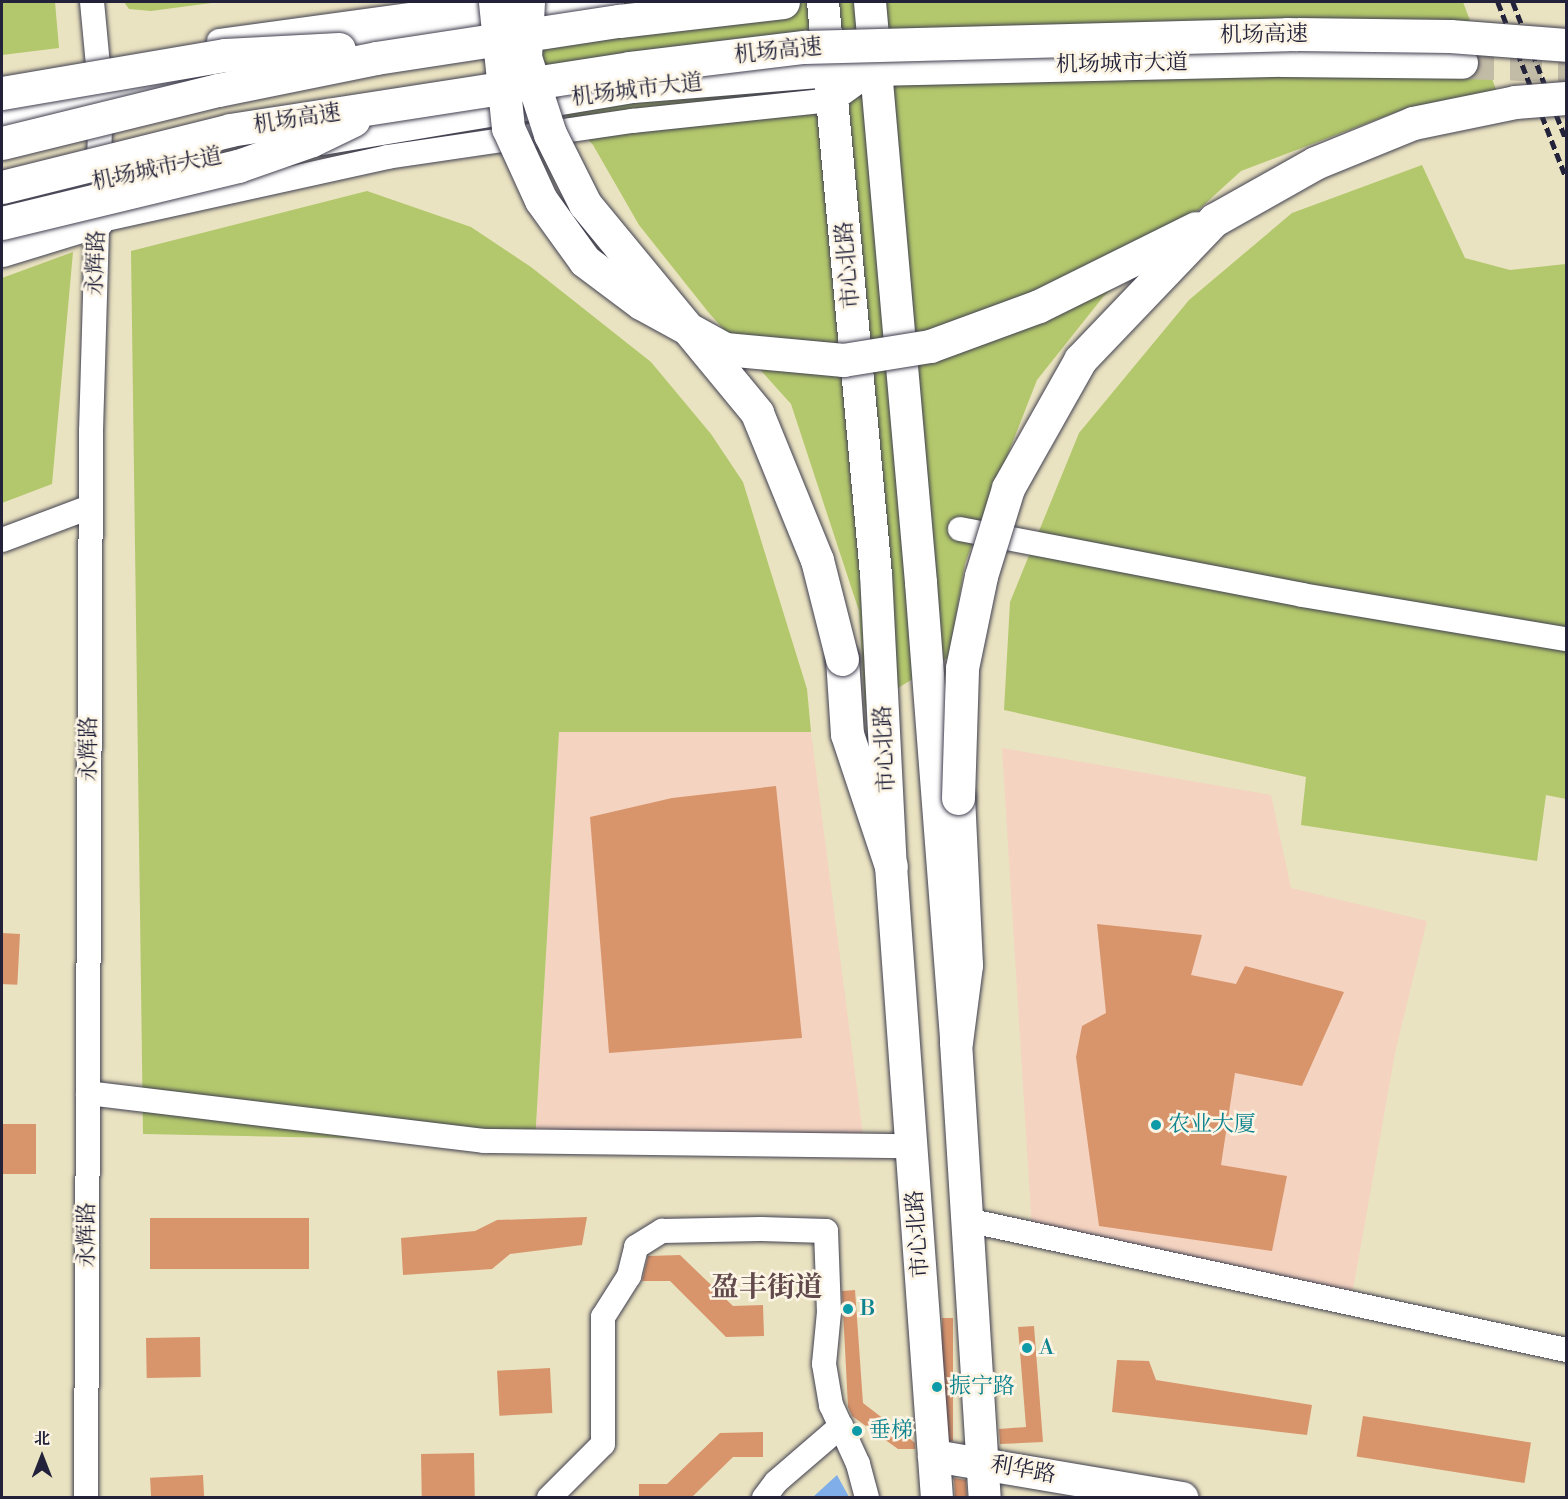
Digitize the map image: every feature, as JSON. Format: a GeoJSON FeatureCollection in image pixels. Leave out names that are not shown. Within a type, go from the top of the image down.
{"type":"FeatureCollection","features":[{"type":"Feature","properties":{"kind":"highway"},"geometry":{"type":"LineString","coordinates":[[495,2],[508,128],[541,200],[585,261],[641,303],[725,349],[843,360],[930,346],[1040,306],[1214,220],[1315,163],[1413,123],[1515,102],[1566,98]]}},
{"type":"Feature","properties":{"kind":"highway"},"geometry":{"type":"LineString","coordinates":[[528,2],[525,57],[550,134],[585,204],[757,413],[818,560],[842,659],[848,734],[891,866]]}},
{"type":"Feature","properties":{"kind":"highway","name":"机场高速"},"geometry":{"type":"LineString","coordinates":[[2,143],[218,90],[376,58],[479,42],[783,2]]}},
{"type":"Feature","properties":{"kind":"highway","name":"机场高速"},"geometry":{"type":"LineString","coordinates":[[2,187],[230,130],[387,104],[804,47],[1287,34],[1450,36],[1566,45]]}},
{"type":"Feature","properties":{"kind":"highway"},"geometry":{"type":"LineString","coordinates":[[2,93],[225,55],[479,42]]}},
{"type":"Feature","properties":{"kind":"highway"},"geometry":{"type":"LineString","coordinates":[[2,223],[238,166],[312,140],[387,104]]}},
{"type":"Feature","properties":{"kind":"highway"},"geometry":{"type":"LineString","coordinates":[[956,1042],[966,965],[958,798],[962,668],[981,576],[1008,488],[1080,360],[1214,220]]}},
{"type":"Feature","properties":{"kind":"highway"},"geometry":{"type":"LineString","coordinates":[[2,250],[97,221]]}},
{"type":"Feature","properties":{"kind":"main road"},"geometry":{"type":"LineString","coordinates":[[2,121],[363,40],[608,2]]}},
{"type":"Feature","properties":{"kind":"main road","name":"市心北路"},"geometry":{"type":"LineString","coordinates":[[823,2],[876,574],[891,866],[935,1474]]}},
{"type":"Feature","properties":{"kind":"main road","name":"市心北路"},"geometry":{"type":"LineString","coordinates":[[870,2],[956,1042],[983,1479]]}},
{"type":"Feature","properties":{"kind":"main road","name":"机场城市大道"},"geometry":{"type":"LineString","coordinates":[[2,205],[98,180],[242,152],[633,87],[831,85],[876,69],[1284,61],[1462,63]]}},
{"type":"Feature","properties":{"kind":"main road","name":"利华路"},"geometry":{"type":"LineString","coordinates":[[935,1474],[1182,1497]]}},
{"type":"Feature","properties":{"kind":"main road","name":"利华路"},"geometry":{"type":"LineString","coordinates":[[983,1479],[1097,1497]]}},
{"type":"Feature","properties":{"kind":"street","name":"永辉路"},"geometry":{"type":"LineString","coordinates":[[86,1497],[90,507],[101,97],[92,2]]}},
{"type":"Feature","properties":{"kind":"street"},"geometry":{"type":"LineString","coordinates":[[2,82],[205,44],[502,2]]}},
{"type":"Feature","properties":{"kind":"street"},"geometry":{"type":"LineString","coordinates":[[97,221],[387,157],[632,120],[831,85]]}},
{"type":"Feature","properties":{"kind":"street"},"geometry":{"type":"LineString","coordinates":[[2,540],[90,507]]}},
{"type":"Feature","properties":{"kind":"street"},"geometry":{"type":"LineString","coordinates":[[960,529],[1302,595],[1566,639]]}},
{"type":"Feature","properties":{"kind":"street"},"geometry":{"type":"LineString","coordinates":[[88,1093],[484,1141],[897,1146]]}},
{"type":"Feature","properties":{"kind":"street"},"geometry":{"type":"LineString","coordinates":[[967,1220],[1566,1350]]}},
{"type":"Feature","properties":{"kind":"street"},"geometry":{"type":"LineString","coordinates":[[549,1497],[603,1444],[603,1317],[629,1276],[636,1247],[662,1231],[826,1231],[829,1312],[824,1364],[831,1405],[858,1464],[867,1497]]}},
{"type":"Feature","properties":{"kind":"street"},"geometry":{"type":"LineString","coordinates":[[765,1497],[776,1482],[841,1426]]}},
{"type":"Feature","properties":{"kind":"shaded area"},"geometry":{"type":"Polygon","coordinates":[[[559,732],[811,732],[863,1135],[535,1142],[559,732]]]}},
{"type":"Feature","properties":{"kind":"shaded area"},"geometry":{"type":"Polygon","coordinates":[[[1002,748],[1271,795],[1291,888],[1427,921],[1395,1053],[1351,1301],[1032,1230],[1002,748]]]}},
{"type":"Feature","properties":{"kind":"green space"},"geometry":{"type":"Polygon","coordinates":[[[2,2],[55,2],[59,48],[2,55],[2,2]]]}},
{"type":"Feature","properties":{"kind":"green space"},"geometry":{"type":"Polygon","coordinates":[[[124,2],[219,2],[151,11],[129,9],[124,2]]]}},
{"type":"Feature","properties":{"kind":"green space"},"geometry":{"type":"Polygon","coordinates":[[[464,2],[1463,2],[1497,92],[1407,108],[1241,171],[1103,297],[1037,380],[965,563],[949,657],[865,708],[859,611],[791,404],[709,313],[639,225],[593,145],[464,2]]]}},
{"type":"Feature","properties":{"kind":"green space"},"geometry":{"type":"Polygon","coordinates":[[[1422,165],[1465,258],[1510,270],[1566,264],[1566,799],[1546,795],[1537,861],[1301,825],[1306,777],[1004,710],[1010,602],[1079,433],[1189,300],[1292,213],[1422,165]]]}},
{"type":"Feature","properties":{"kind":"green space"},"geometry":{"type":"Polygon","coordinates":[[[367,191],[471,227],[531,267],[651,362],[711,434],[743,482],[807,689],[811,732],[559,732],[535,1142],[143,1134],[131,251],[367,191]]]}},
{"type":"Feature","properties":{"kind":"green space"},"geometry":{"type":"Polygon","coordinates":[[[73,252],[52,484],[2,503],[2,278],[73,252]]]}},
{"type":"Feature","properties":{"kind":"water"},"geometry":{"type":"Polygon","coordinates":[[[837,1475],[849,1497],[813,1497],[837,1475]]]}},
{"type":"Feature","properties":{"kind":"building"},"geometry":{"type":"Polygon","coordinates":[[[776,786],[802,1038],[609,1053],[590,817],[672,798],[776,786]]]}},
{"type":"Feature","properties":{"kind":"building","name":"农业大厦"},"geometry":{"type":"Polygon","coordinates":[[[1097,924],[1202,935],[1191,975],[1236,984],[1245,966],[1344,992],[1302,1086],[1235,1073],[1221,1165],[1287,1176],[1272,1251],[1099,1226],[1076,1057],[1082,1026],[1106,1013],[1097,924]]]}},
{"type":"Feature","properties":{"kind":"building"},"geometry":{"type":"Polygon","coordinates":[[[2,933],[20,934],[17,985],[2,984],[2,933]]]}},
{"type":"Feature","properties":{"kind":"building"},"geometry":{"type":"Polygon","coordinates":[[[2,1124],[36,1124],[36,1174],[2,1174],[2,1124]]]}},
{"type":"Feature","properties":{"kind":"building"},"geometry":{"type":"Polygon","coordinates":[[[587,1217],[582,1245],[510,1254],[492,1269],[403,1275],[401,1238],[475,1231],[497,1220],[587,1217]]]}},
{"type":"Feature","properties":{"kind":"building"},"geometry":{"type":"Polygon","coordinates":[[[150,1218],[309,1218],[309,1269],[150,1269],[150,1218]]]}},
{"type":"Feature","properties":{"kind":"building"},"geometry":{"type":"Polygon","coordinates":[[[680,1255],[733,1306],[763,1305],[764,1336],[726,1337],[670,1281],[642,1281],[648,1256],[680,1255]]]}},
{"type":"Feature","properties":{"kind":"building"},"geometry":{"type":"Polygon","coordinates":[[[855,1290],[863,1403],[915,1443],[915,1449],[898,1449],[852,1416],[848,1407],[842,1291],[855,1290]]]}},
{"type":"Feature","properties":{"kind":"building"},"geometry":{"type":"Polygon","coordinates":[[[942,1318],[953,1318],[953,1441],[942,1441],[942,1318]]]}},
{"type":"Feature","properties":{"kind":"building"},"geometry":{"type":"Polygon","coordinates":[[[1034,1326],[1043,1442],[1000,1444],[999,1429],[1026,1427],[1018,1327],[1034,1326]]]}},
{"type":"Feature","properties":{"kind":"building"},"geometry":{"type":"Polygon","coordinates":[[[200,1337],[201,1377],[147,1378],[146,1338],[200,1337]]]}},
{"type":"Feature","properties":{"kind":"building"},"geometry":{"type":"Polygon","coordinates":[[[1117,1360],[1149,1361],[1156,1380],[1312,1405],[1307,1435],[1112,1412],[1117,1360]]]}},
{"type":"Feature","properties":{"kind":"building"},"geometry":{"type":"Polygon","coordinates":[[[550,1368],[552,1413],[499,1416],[497,1371],[550,1368]]]}},
{"type":"Feature","properties":{"kind":"building"},"geometry":{"type":"Polygon","coordinates":[[[1363,1416],[1531,1443],[1524,1483],[1357,1456],[1363,1416]]]}},
{"type":"Feature","properties":{"kind":"building"},"geometry":{"type":"Polygon","coordinates":[[[763,1432],[763,1457],[733,1457],[692,1497],[639,1497],[639,1484],[667,1484],[720,1433],[763,1432]]]}},
{"type":"Feature","properties":{"kind":"building"},"geometry":{"type":"Polygon","coordinates":[[[474,1453],[475,1497],[422,1498],[421,1454],[474,1453]]]}},
{"type":"Feature","properties":{"kind":"building"},"geometry":{"type":"Polygon","coordinates":[[[203,1475],[204,1497],[151,1498],[150,1478],[203,1475]]]}},
{"type":"Feature","properties":{"kind":"building"},"geometry":{"type":"Polygon","coordinates":[[[954,1478],[966,1480],[967,1497],[955,1497],[954,1478]]]}},
{"type":"Feature","properties":{"kind":"tunnel"},"geometry":{"type":"LineString","coordinates":[[1462,63],[1566,66]]}},
{"type":"Feature","properties":{"kind":"railway"},"geometry":{"type":"LineString","coordinates":[[1498,2],[1566,177]]}},
{"type":"Feature","properties":{"kind":"railway"},"geometry":{"type":"LineString","coordinates":[[1513,2],[1566,139]]}},
{"type":"Feature","properties":{"kind":"place","name":"农业大厦"},"geometry":{"type":"Point","coordinates":[1156,1125]}},
{"type":"Feature","properties":{"kind":"place","name":"B"},"geometry":{"type":"Point","coordinates":[848,1309]}},
{"type":"Feature","properties":{"kind":"place","name":"A"},"geometry":{"type":"Point","coordinates":[1027,1348]}},
{"type":"Feature","properties":{"kind":"place","name":"振宁路"},"geometry":{"type":"Point","coordinates":[937,1387]}},
{"type":"Feature","properties":{"kind":"place","name":"垂梯"},"geometry":{"type":"Point","coordinates":[857,1431]}},
{"type":"Feature","properties":{"kind":"district","name":"盈丰街道"},"geometry":{"type":"Point","coordinates":[767,1288]}}]}
